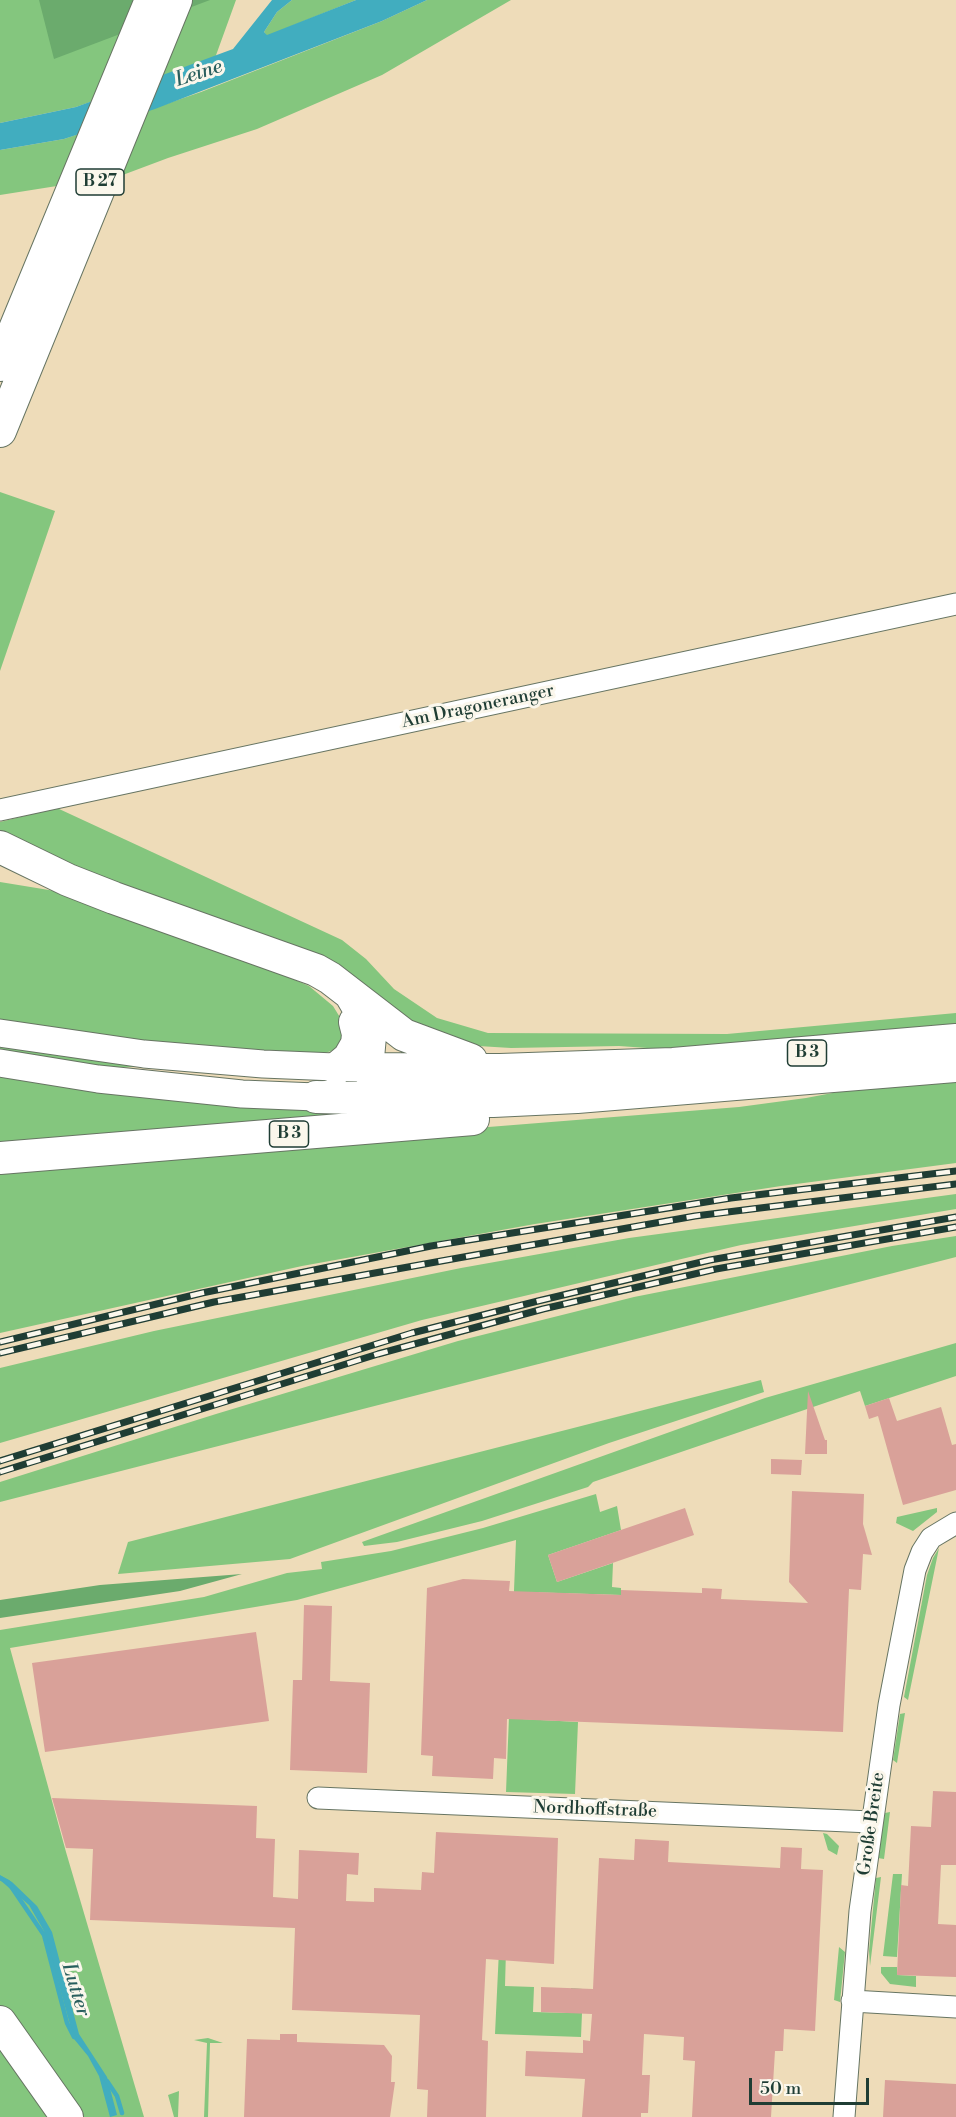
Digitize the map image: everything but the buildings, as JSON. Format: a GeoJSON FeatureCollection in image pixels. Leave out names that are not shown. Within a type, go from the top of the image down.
{"type":"FeatureCollection","features":[{"type":"Feature","properties":{"kind":"highway","name":"B 27"},"geometry":{"type":"LineString","coordinates":[[0,430],[10,363],[151,0]]}},
{"type":"Feature","properties":{"kind":"highway","name":"B 27"},"geometry":{"type":"LineString","coordinates":[[10,363],[176,0]]}},
{"type":"Feature","properties":{"kind":"highway"},"geometry":{"type":"LineString","coordinates":[[0,856],[323,973],[395,1030],[412,1040],[500,1070]]}},
{"type":"Feature","properties":{"kind":"highway"},"geometry":{"type":"LineString","coordinates":[[290,961],[333,993],[355,1023],[357,1044],[349,1058],[352,1068]]}},
{"type":"Feature","properties":{"kind":"highway"},"geometry":{"type":"LineString","coordinates":[[351,995],[365,1019],[370,1036],[352,1068]]}},
{"type":"Feature","properties":{"kind":"highway","name":"B 3"},"geometry":{"type":"LineString","coordinates":[[352,1068],[500,1070],[673,1064],[956,1040]]}},
{"type":"Feature","properties":{"kind":"highway","name":"B 3"},"geometry":{"type":"LineString","coordinates":[[316,1097],[494,1101],[577,1097],[956,1066]]}},
{"type":"Feature","properties":{"kind":"highway","name":"B 3"},"geometry":{"type":"LineString","coordinates":[[0,1158],[473,1119],[515,1113],[577,1097]]}},
{"type":"Feature","properties":{"kind":"highway"},"geometry":{"type":"LineString","coordinates":[[0,2022],[67,2117]]}},
{"type":"Feature","properties":{"kind":"main road","name":"B 3"},"geometry":{"type":"LineString","coordinates":[[0,1033],[144,1054],[352,1068]]}},
{"type":"Feature","properties":{"kind":"main road","name":"B 3"},"geometry":{"type":"LineString","coordinates":[[0,1063],[169,1087],[316,1097]]}},
{"type":"Feature","properties":{"kind":"main road"},"geometry":{"type":"LineString","coordinates":[[316,1097],[350,1087],[352,1068]]}},
{"type":"Feature","properties":{"kind":"street","name":"Am Dragoneranger"},"geometry":{"type":"LineString","coordinates":[[0,810],[956,604]]}},
{"type":"Feature","properties":{"kind":"street","name":"Große Breite"},"geometry":{"type":"LineString","coordinates":[[844,2117],[852,2001],[871,1822],[915,1570],[931,1538],[956,1523]]}},
{"type":"Feature","properties":{"kind":"street","name":"Nordhoffstraße"},"geometry":{"type":"LineString","coordinates":[[318,1798],[871,1822]]}},
{"type":"Feature","properties":{"kind":"street"},"geometry":{"type":"LineString","coordinates":[[852,2001],[956,2007]]}},
{"type":"Feature","properties":{"kind":"green space"},"geometry":{"type":"Polygon","coordinates":[[[0,0],[236,0],[215,58],[76,107],[0,123],[0,0]]]}},
{"type":"Feature","properties":{"kind":"green space"},"geometry":{"type":"Polygon","coordinates":[[[39,0],[210,0],[54,59],[39,0]]]}},
{"type":"Feature","properties":{"kind":"green space"},"geometry":{"type":"Polygon","coordinates":[[[292,0],[356,0],[267,36],[264,32],[277,12],[292,0]]]}},
{"type":"Feature","properties":{"kind":"green space"},"geometry":{"type":"Polygon","coordinates":[[[427,0],[511,0],[382,75],[257,129],[120,176],[0,195],[0,150],[64,139],[201,92],[382,21],[427,0]]]}},
{"type":"Feature","properties":{"kind":"green space"},"geometry":{"type":"Polygon","coordinates":[[[0,492],[55,511],[0,671],[0,492]]]}},
{"type":"Feature","properties":{"kind":"green space"},"geometry":{"type":"Polygon","coordinates":[[[57,808],[342,940],[366,959],[394,989],[437,1018],[488,1033],[727,1034],[956,1013],[956,1027],[661,1049],[619,1046],[511,1048],[478,1046],[440,1038],[137,891],[27,847],[0,833],[0,822],[57,808]]]}},
{"type":"Feature","properties":{"kind":"green space"},"geometry":{"type":"Polygon","coordinates":[[[0,882],[55,891],[263,966],[309,986],[333,1006],[341,1019],[345,1036],[337,1049],[319,1055],[212,1050],[0,1021],[0,882]]]}},
{"type":"Feature","properties":{"kind":"green space"},"geometry":{"type":"Polygon","coordinates":[[[0,1043],[136,1063],[136,1067],[100,1068],[0,1053],[0,1043]]]}},
{"type":"Feature","properties":{"kind":"green space"},"geometry":{"type":"Polygon","coordinates":[[[0,1073],[425,1111],[0,1148],[0,1073]]]}},
{"type":"Feature","properties":{"kind":"green space"},"geometry":{"type":"Polygon","coordinates":[[[956,1076],[956,1163],[781,1186],[535,1224],[302,1266],[0,1333],[0,1166],[739,1107],[806,1098],[901,1080],[956,1076]]]}},
{"type":"Feature","properties":{"kind":"green space"},"geometry":{"type":"Polygon","coordinates":[[[956,1194],[956,1209],[741,1245],[422,1320],[0,1443],[0,1368],[154,1331],[461,1268],[629,1238],[956,1194]]]}},
{"type":"Feature","properties":{"kind":"green space"},"geometry":{"type":"Polygon","coordinates":[[[956,1236],[956,1257],[0,1502],[0,1482],[458,1341],[634,1297],[892,1246],[956,1236]]]}},
{"type":"Feature","properties":{"kind":"green space"},"geometry":{"type":"Polygon","coordinates":[[[956,1343],[956,1376],[865,1406],[860,1391],[593,1482],[588,1487],[482,1521],[397,1542],[364,1546],[362,1542],[765,1398],[956,1343]]]}},
{"type":"Feature","properties":{"kind":"green space"},"geometry":{"type":"Polygon","coordinates":[[[761,1380],[764,1392],[609,1443],[290,1559],[118,1574],[128,1542],[761,1380]]]}},
{"type":"Feature","properties":{"kind":"green space"},"geometry":{"type":"Polygon","coordinates":[[[596,1494],[600,1512],[617,1506],[621,1530],[548,1555],[557,1582],[613,1563],[612,1587],[621,1588],[621,1595],[526,1592],[522,1719],[578,1722],[575,1794],[506,1792],[516,1540],[297,1600],[10,1648],[66,1852],[144,2117],[79,2117],[0,2007],[0,1630],[204,1597],[287,1573],[322,1569],[321,1562],[391,1551],[483,1528],[596,1494]]]}},
{"type":"Feature","properties":{"kind":"green space"},"geometry":{"type":"Polygon","coordinates":[[[937,1508],[937,1512],[913,1531],[896,1523],[897,1517],[937,1508]]]}},
{"type":"Feature","properties":{"kind":"green space"},"geometry":{"type":"Polygon","coordinates":[[[939,1548],[908,1700],[904,1697],[927,1575],[939,1548]]]}},
{"type":"Feature","properties":{"kind":"green space"},"geometry":{"type":"Polygon","coordinates":[[[242,1574],[180,1591],[0,1618],[0,1600],[100,1585],[242,1574]]]}},
{"type":"Feature","properties":{"kind":"green space"},"geometry":{"type":"Polygon","coordinates":[[[905,1713],[897,1763],[893,1760],[900,1714],[905,1713]]]}},
{"type":"Feature","properties":{"kind":"green space"},"geometry":{"type":"Polygon","coordinates":[[[890,1812],[884,1859],[878,1858],[885,1813],[890,1812]]]}},
{"type":"Feature","properties":{"kind":"green space"},"geometry":{"type":"Polygon","coordinates":[[[823,1833],[839,1846],[837,1855],[828,1850],[823,1833]]]}},
{"type":"Feature","properties":{"kind":"green space"},"geometry":{"type":"Polygon","coordinates":[[[893,1874],[902,1874],[897,1957],[883,1956],[893,1874]]]}},
{"type":"Feature","properties":{"kind":"green space"},"geometry":{"type":"Polygon","coordinates":[[[881,1877],[870,1966],[869,1951],[876,1878],[881,1877]]]}},
{"type":"Feature","properties":{"kind":"green space"},"geometry":{"type":"Polygon","coordinates":[[[839,1947],[845,1952],[840,2002],[834,2000],[839,1947]]]}},
{"type":"Feature","properties":{"kind":"green space"},"geometry":{"type":"Polygon","coordinates":[[[499,1950],[506,1950],[505,1986],[534,1987],[533,2012],[571,2013],[571,1988],[583,1989],[581,2037],[495,2034],[499,1950]]]}},
{"type":"Feature","properties":{"kind":"green space"},"geometry":{"type":"Polygon","coordinates":[[[881,1967],[897,1967],[897,1975],[916,1976],[916,1987],[890,1984],[881,1973],[881,1967]]]}},
{"type":"Feature","properties":{"kind":"green space"},"geometry":{"type":"Polygon","coordinates":[[[208,2038],[223,2043],[210,2043],[208,2117],[204,2117],[207,2043],[194,2040],[208,2038]]]}},
{"type":"Feature","properties":{"kind":"green space"},"geometry":{"type":"Polygon","coordinates":[[[0,2041],[55,2117],[0,2117],[0,2041]]]}},
{"type":"Feature","properties":{"kind":"green space"},"geometry":{"type":"Polygon","coordinates":[[[179,2091],[178,2117],[174,2117],[168,2095],[179,2091]]]}},
{"type":"Feature","properties":{"kind":"water","name":"Leine"},"geometry":{"type":"Polygon","coordinates":[[[272,0],[292,0],[277,12],[264,32],[267,35],[356,0],[427,0],[382,21],[155,109],[64,139],[0,150],[0,123],[76,107],[233,49],[272,0]]]}},
{"type":"Feature","properties":{"kind":"water"},"geometry":{"type":"Polygon","coordinates":[[[0,1875],[12,1882],[37,1906],[52,1932],[79,2034],[107,2077],[117,2115],[110,2117],[99,2076],[88,2056],[74,2039],[44,1931],[29,1905],[0,1880],[0,1875]]]}},
{"type":"Feature","properties":{"kind":"waterway","name":"Lutter"},"geometry":{"type":"LineString","coordinates":[[0,1878],[8,1882],[44,1935],[67,2023],[74,2037]]}},
{"type":"Feature","properties":{"kind":"waterway"},"geometry":{"type":"LineString","coordinates":[[107,2081],[117,2096],[122,2113]]}},
{"type":"Feature","properties":{"kind":"railway"},"geometry":{"type":"LineString","coordinates":[[0,1342],[202,1293],[431,1246],[731,1198],[956,1171]]}},
{"type":"Feature","properties":{"kind":"railway"},"geometry":{"type":"LineString","coordinates":[[0,1353],[214,1302],[695,1216],[956,1184]]}},
{"type":"Feature","properties":{"kind":"railway"},"geometry":{"type":"LineString","coordinates":[[0,1461],[412,1333],[710,1260],[956,1217]]}},
{"type":"Feature","properties":{"kind":"railway"},"geometry":{"type":"LineString","coordinates":[[0,1472],[378,1354],[543,1309],[716,1269],[956,1227]]}}]}
